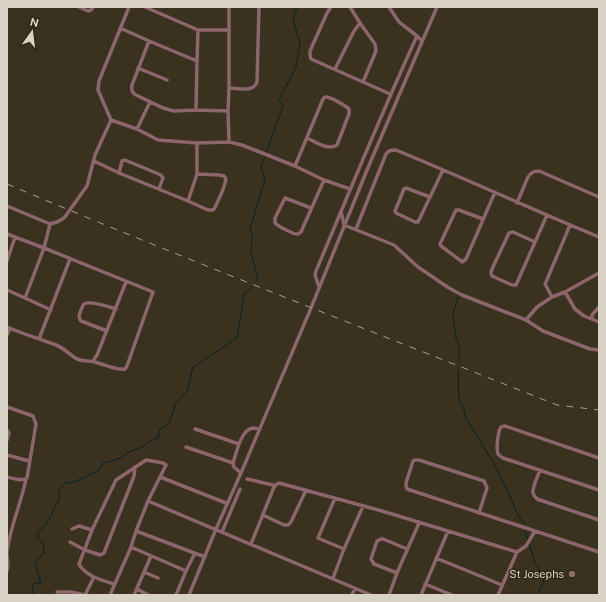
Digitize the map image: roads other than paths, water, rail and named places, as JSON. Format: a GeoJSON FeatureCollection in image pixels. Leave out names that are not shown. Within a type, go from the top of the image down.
{"type":"FeatureCollection","features":[{"type":"Feature","properties":{"kind":"street"},"geometry":{"type":"LineString","coordinates":[[78,7],[88,11],[93,7]]}},
{"type":"Feature","properties":{"kind":"street"},"geometry":{"type":"LineString","coordinates":[[129,7],[99,81],[98,90],[111,120],[158,140],[197,143],[229,142],[242,145],[295,166],[324,180],[350,189]]}},
{"type":"Feature","properties":{"kind":"street"},"geometry":{"type":"LineString","coordinates":[[145,7],[198,30],[229,30]]}},
{"type":"Feature","properties":{"kind":"street"},"geometry":{"type":"LineString","coordinates":[[229,7],[229,142]]}},
{"type":"Feature","properties":{"kind":"street"},"geometry":{"type":"LineString","coordinates":[[229,88],[251,89],[256,86],[259,7]]}},
{"type":"Feature","properties":{"kind":"street"},"geometry":{"type":"LineString","coordinates":[[331,7],[310,55],[311,59],[390,94]]}},
{"type":"Feature","properties":{"kind":"street"},"geometry":{"type":"LineString","coordinates":[[350,7],[376,47],[376,51],[362,82]]}},
{"type":"Feature","properties":{"kind":"street"},"geometry":{"type":"LineString","coordinates":[[389,7],[399,22],[422,41]]}},
{"type":"Feature","properties":{"kind":"street"},"geometry":{"type":"LineString","coordinates":[[189,595],[226,504],[260,429],[367,170],[437,7]]}},
{"type":"Feature","properties":{"kind":"street"},"geometry":{"type":"LineString","coordinates":[[335,69],[354,31],[360,23]]}},
{"type":"Feature","properties":{"kind":"street"},"geometry":{"type":"LineString","coordinates":[[120,28],[196,61]]}},
{"type":"Feature","properties":{"kind":"street"},"geometry":{"type":"LineString","coordinates":[[196,110],[196,61],[198,30]]}},
{"type":"Feature","properties":{"kind":"street"},"geometry":{"type":"LineString","coordinates":[[319,287],[316,271],[390,94],[417,36]]}},
{"type":"Feature","properties":{"kind":"street"},"geometry":{"type":"LineString","coordinates":[[149,41],[132,85],[131,89],[133,93],[163,108],[174,111],[228,111]]}},
{"type":"Feature","properties":{"kind":"street"},"geometry":{"type":"LineString","coordinates":[[138,68],[167,80]]}},
{"type":"Feature","properties":{"kind":"street"},"geometry":{"type":"LineString","coordinates":[[295,166],[322,99],[325,97],[329,98],[349,109],[349,114],[337,145],[328,148],[307,138]]}},
{"type":"Feature","properties":{"kind":"street"},"geometry":{"type":"LineString","coordinates":[[389,98],[396,101]]}},
{"type":"Feature","properties":{"kind":"street"},"geometry":{"type":"LineString","coordinates":[[137,130],[150,102]]}},
{"type":"Feature","properties":{"kind":"street"},"geometry":{"type":"LineString","coordinates":[[7,206],[50,224],[67,216],[87,186],[95,155],[111,120]]}},
{"type":"Feature","properties":{"kind":"street"},"geometry":{"type":"LineString","coordinates":[[188,201],[197,174],[197,143]]}},
{"type":"Feature","properties":{"kind":"street"},"geometry":{"type":"LineString","coordinates":[[356,229],[386,154],[390,150],[396,150],[599,237]]}},
{"type":"Feature","properties":{"kind":"street"},"geometry":{"type":"LineString","coordinates":[[119,173],[122,161],[125,160],[161,175],[163,177],[159,189]]}},
{"type":"Feature","properties":{"kind":"street"},"geometry":{"type":"LineString","coordinates":[[94,161],[208,210],[213,210],[218,203],[226,179],[224,176],[219,175],[197,174]]}},
{"type":"Feature","properties":{"kind":"street"},"geometry":{"type":"LineString","coordinates":[[357,173],[367,170]]}},
{"type":"Feature","properties":{"kind":"street"},"geometry":{"type":"LineString","coordinates":[[430,197],[409,188],[404,189],[395,211],[396,213],[418,222],[443,170]]}},
{"type":"Feature","properties":{"kind":"street"},"geometry":{"type":"LineString","coordinates":[[517,203],[528,177],[534,171],[539,171],[599,197]]}},
{"type":"Feature","properties":{"kind":"street"},"geometry":{"type":"LineString","coordinates":[[311,208],[285,198],[275,218],[275,223],[295,234],[301,232],[324,180]]}},
{"type":"Feature","properties":{"kind":"street"},"geometry":{"type":"LineString","coordinates":[[483,219],[456,210],[440,244],[441,246],[462,262],[465,261],[495,192]]}},
{"type":"Feature","properties":{"kind":"street"},"geometry":{"type":"LineString","coordinates":[[342,211],[344,225]]}},
{"type":"Feature","properties":{"kind":"street"},"geometry":{"type":"LineString","coordinates":[[535,242],[513,232],[509,232],[490,273],[492,276],[512,285],[516,285],[547,215]]}},
{"type":"Feature","properties":{"kind":"street"},"geometry":{"type":"LineString","coordinates":[[25,298],[44,248],[50,224]]}},
{"type":"Feature","properties":{"kind":"street"},"geometry":{"type":"LineString","coordinates":[[344,225],[394,245],[438,281],[462,295],[526,320],[543,331],[590,349],[599,350]]}},
{"type":"Feature","properties":{"kind":"street"},"geometry":{"type":"LineString","coordinates":[[552,297],[545,284],[570,225]]}},
{"type":"Feature","properties":{"kind":"street"},"geometry":{"type":"LineString","coordinates":[[7,234],[153,292],[125,369],[119,370],[93,361],[87,362],[77,358],[60,347],[9,328],[7,335]]}},
{"type":"Feature","properties":{"kind":"street"},"geometry":{"type":"LineString","coordinates":[[7,261],[15,237]]}},
{"type":"Feature","properties":{"kind":"street"},"geometry":{"type":"LineString","coordinates":[[39,339],[70,259]]}},
{"type":"Feature","properties":{"kind":"street"},"geometry":{"type":"LineString","coordinates":[[526,320],[537,307],[552,297],[566,292],[599,274]]}},
{"type":"Feature","properties":{"kind":"street"},"geometry":{"type":"LineString","coordinates":[[93,361],[97,355],[126,282]]}},
{"type":"Feature","properties":{"kind":"street"},"geometry":{"type":"LineString","coordinates":[[7,290],[50,310]]}},
{"type":"Feature","properties":{"kind":"street"},"geometry":{"type":"LineString","coordinates":[[566,292],[575,309],[584,316],[599,322]]}},
{"type":"Feature","properties":{"kind":"street"},"geometry":{"type":"LineString","coordinates":[[107,331],[81,322],[79,315],[83,306],[88,303],[94,303],[116,309]]}},
{"type":"Feature","properties":{"kind":"street"},"geometry":{"type":"LineString","coordinates":[[592,319],[592,315],[599,307]]}},
{"type":"Feature","properties":{"kind":"street"},"geometry":{"type":"LineString","coordinates":[[97,355],[100,363]]}},
{"type":"Feature","properties":{"kind":"street"},"geometry":{"type":"LineString","coordinates":[[7,406],[33,416],[35,419],[36,429],[27,478],[14,519],[7,553],[7,571]]}},
{"type":"Feature","properties":{"kind":"street"},"geometry":{"type":"LineString","coordinates":[[599,458],[505,426],[501,426],[499,430],[497,451],[499,456],[599,490]]}},
{"type":"Feature","properties":{"kind":"street"},"geometry":{"type":"LineString","coordinates":[[241,473],[234,467],[233,463],[239,444],[246,432],[253,428],[260,429]]}},
{"type":"Feature","properties":{"kind":"street"},"geometry":{"type":"LineString","coordinates":[[195,429],[239,444]]}},
{"type":"Feature","properties":{"kind":"street"},"geometry":{"type":"LineString","coordinates":[[7,430],[9,434],[7,440]]}},
{"type":"Feature","properties":{"kind":"street"},"geometry":{"type":"LineString","coordinates":[[186,447],[233,463]]}},
{"type":"Feature","properties":{"kind":"street"},"geometry":{"type":"LineString","coordinates":[[7,455],[29,461]]}},
{"type":"Feature","properties":{"kind":"street"},"geometry":{"type":"LineString","coordinates":[[110,595],[131,547],[148,501],[166,464],[146,460],[116,480],[92,530],[80,566],[94,577],[114,584]]}},
{"type":"Feature","properties":{"kind":"street"},"geometry":{"type":"LineString","coordinates":[[480,512],[487,488],[484,481],[419,460],[413,461],[406,482],[408,489],[599,552]]}},
{"type":"Feature","properties":{"kind":"street"},"geometry":{"type":"LineString","coordinates":[[70,542],[85,550],[100,555],[104,553],[134,476],[135,467]]}},
{"type":"Feature","properties":{"kind":"street"},"geometry":{"type":"LineString","coordinates":[[540,470],[535,481],[533,492],[537,499],[599,520]]}},
{"type":"Feature","properties":{"kind":"street"},"geometry":{"type":"LineString","coordinates":[[7,477],[22,480],[26,479]]}},
{"type":"Feature","properties":{"kind":"street"},"geometry":{"type":"LineString","coordinates":[[160,477],[226,504]]}},
{"type":"Feature","properties":{"kind":"street"},"geometry":{"type":"LineString","coordinates":[[247,479],[273,485]]}},
{"type":"Feature","properties":{"kind":"street"},"geometry":{"type":"LineString","coordinates":[[251,544],[274,487],[281,483],[517,552]]}},
{"type":"Feature","properties":{"kind":"street"},"geometry":{"type":"LineString","coordinates":[[222,532],[240,489]]}},
{"type":"Feature","properties":{"kind":"street"},"geometry":{"type":"LineString","coordinates":[[263,515],[284,525],[288,525],[291,522],[306,490]]}},
{"type":"Feature","properties":{"kind":"street"},"geometry":{"type":"LineString","coordinates":[[334,498],[318,538],[344,549]]}},
{"type":"Feature","properties":{"kind":"street"},"geometry":{"type":"LineString","coordinates":[[148,501],[371,595]]}},
{"type":"Feature","properties":{"kind":"street"},"geometry":{"type":"LineString","coordinates":[[333,578],[363,506]]}},
{"type":"Feature","properties":{"kind":"street"},"geometry":{"type":"LineString","coordinates":[[389,595],[419,523]]}},
{"type":"Feature","properties":{"kind":"street"},"geometry":{"type":"LineString","coordinates":[[72,529],[79,526],[92,530]]}},
{"type":"Feature","properties":{"kind":"street"},"geometry":{"type":"LineString","coordinates":[[136,531],[204,557]]}},
{"type":"Feature","properties":{"kind":"street"},"geometry":{"type":"LineString","coordinates":[[421,595],[448,531]]}},
{"type":"Feature","properties":{"kind":"street"},"geometry":{"type":"LineString","coordinates":[[498,595],[517,552],[526,546],[535,531]]}},
{"type":"Feature","properties":{"kind":"street"},"geometry":{"type":"LineString","coordinates":[[397,573],[372,562],[371,559],[377,541],[383,539],[408,549]]}},
{"type":"Feature","properties":{"kind":"street"},"geometry":{"type":"LineString","coordinates":[[131,547],[186,571]]}},
{"type":"Feature","properties":{"kind":"street"},"geometry":{"type":"LineString","coordinates":[[176,595],[195,553]]}},
{"type":"Feature","properties":{"kind":"street"},"geometry":{"type":"LineString","coordinates":[[134,595],[151,556]]}},
{"type":"Feature","properties":{"kind":"street"},"geometry":{"type":"LineString","coordinates":[[436,558],[502,585]]}},
{"type":"Feature","properties":{"kind":"street"},"geometry":{"type":"LineString","coordinates":[[144,572],[158,578]]}},
{"type":"Feature","properties":{"kind":"street"},"geometry":{"type":"LineString","coordinates":[[57,592],[71,592],[85,595],[94,577]]}},
{"type":"Feature","properties":{"kind":"street"},"geometry":{"type":"LineString","coordinates":[[425,584],[452,595]]}},
{"type":"Feature","properties":{"kind":"street"},"geometry":{"type":"LineString","coordinates":[[352,595],[355,588]]}},
{"type":"Feature","properties":{"kind":"street"},"geometry":{"type":"LineString","coordinates":[[137,589],[148,595]]}},
{"type":"Feature","properties":{"kind":"waterway"},"geometry":{"type":"LineString","coordinates":[[256,282],[258,278],[251,254],[252,235],[250,229],[265,179],[261,167],[283,106],[279,100],[296,67],[300,44],[293,19],[297,7]]}},
{"type":"Feature","properties":{"kind":"waterway"},"geometry":{"type":"LineString","coordinates":[[33,595],[32,586],[35,583],[41,583],[35,564],[44,552],[43,543],[38,539],[38,533],[49,520],[60,497],[58,492],[65,483],[74,482],[98,471],[103,463],[118,459],[158,438],[160,429],[169,424],[176,403],[187,391],[193,367],[237,338],[244,294],[253,286]]}},
{"type":"Feature","properties":{"kind":"waterway"},"geometry":{"type":"LineString","coordinates":[[458,297],[453,314],[456,339],[459,344],[459,361]]}},
{"type":"Feature","properties":{"kind":"waterway"},"geometry":{"type":"LineString","coordinates":[[458,369],[459,400],[466,418],[494,464],[518,515],[525,525]]}},
{"type":"Feature","properties":{"kind":"waterway"},"geometry":{"type":"LineString","coordinates":[[525,531],[528,540]]}},
{"type":"Feature","properties":{"kind":"waterway"},"geometry":{"type":"LineString","coordinates":[[529,543],[535,563],[544,582],[538,595]]}},
{"type":"Feature","properties":{"kind":"railway"},"geometry":{"type":"LineString","coordinates":[[7,184],[213,269],[557,405],[599,410]]}},
{"type":"Feature","properties":{"kind":"place","name":"St Josephs"},"geometry":{"type":"Point","coordinates":[572,574]}}]}
